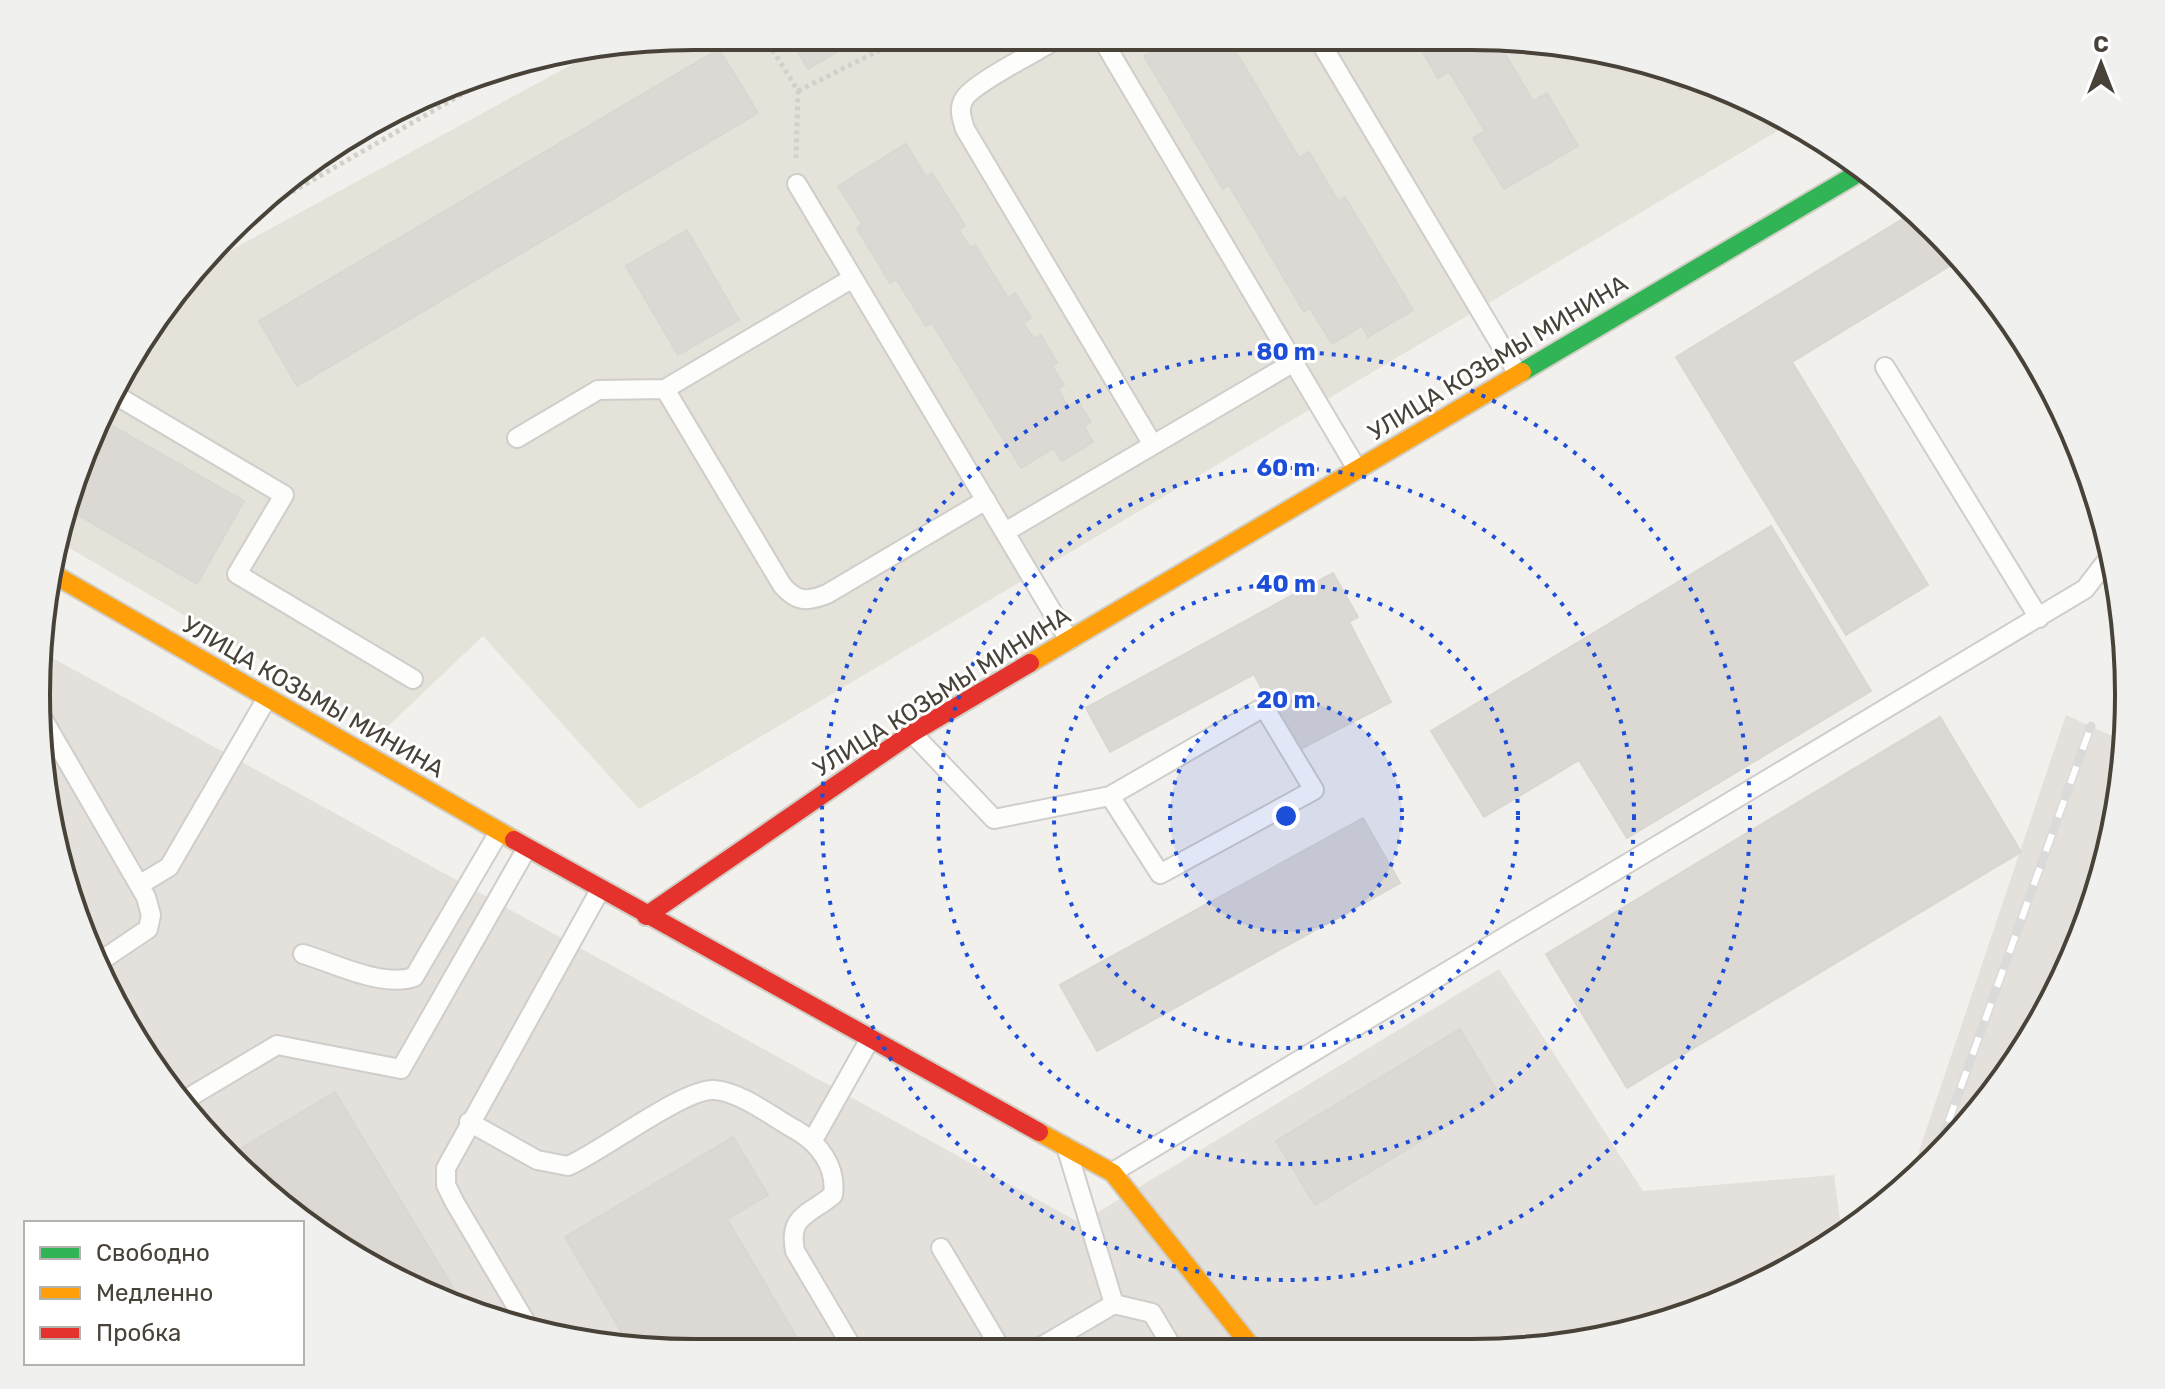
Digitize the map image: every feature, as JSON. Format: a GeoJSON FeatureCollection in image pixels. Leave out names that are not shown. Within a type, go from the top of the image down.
{"type":"FeatureCollection","features":[{"type":"Feature","properties":{"kind":"street","name":"УЛИЦА КОЗЬМЫ МИНИНА"},"geometry":{"type":"LineString","coordinates":[[61,578],[646,916],[912,733],[1853,176]]}},
{"type":"Feature","properties":{"kind":"street"},"geometry":{"type":"LineString","coordinates":[[646,916],[1113,1173],[1245,1339]]}},
{"type":"Feature","properties":{"kind":"lane"},"geometry":{"type":"LineString","coordinates":[[1039,50],[978,86],[964,98],[960,112],[965,129],[1153,445]]}},
{"type":"Feature","properties":{"kind":"lane"},"geometry":{"type":"LineString","coordinates":[[1109,50],[1357,469]]}},
{"type":"Feature","properties":{"kind":"lane"},"geometry":{"type":"LineString","coordinates":[[1325,50],[1518,374]]}},
{"type":"Feature","properties":{"kind":"lane"},"geometry":{"type":"LineString","coordinates":[[797,184],[1069,640]]}},
{"type":"Feature","properties":{"kind":"lane"},"geometry":{"type":"LineString","coordinates":[[517,438],[598,390],[665,389],[853,278]]}},
{"type":"Feature","properties":{"kind":"lane"},"geometry":{"type":"LineString","coordinates":[[1005,532],[1294,362]]}},
{"type":"Feature","properties":{"kind":"lane"},"geometry":{"type":"LineString","coordinates":[[1885,367],[2039,618]]}},
{"type":"Feature","properties":{"kind":"lane"},"geometry":{"type":"LineString","coordinates":[[665,389],[793,598],[810,601],[827,594],[986,500]]}},
{"type":"Feature","properties":{"kind":"lane"},"geometry":{"type":"LineString","coordinates":[[122,399],[284,495],[237,574],[413,679]]}},
{"type":"Feature","properties":{"kind":"lane"},"geometry":{"type":"LineString","coordinates":[[1113,1173],[2039,618],[2085,589],[2102,566]]}},
{"type":"Feature","properties":{"kind":"lane"},"geometry":{"type":"LineString","coordinates":[[139,885],[169,867],[267,698]]}},
{"type":"Feature","properties":{"kind":"lane"},"geometry":{"type":"LineString","coordinates":[[912,733],[994,819],[1110,796],[1264,707],[1314,790],[1160,874],[1110,796]]}},
{"type":"Feature","properties":{"kind":"lane"},"geometry":{"type":"LineString","coordinates":[[51,733],[139,885],[151,915],[148,929],[106,957]]}},
{"type":"Feature","properties":{"kind":"lane"},"geometry":{"type":"LineString","coordinates":[[303,954],[387,979],[403,981],[414,977],[499,832]]}},
{"type":"Feature","properties":{"kind":"lane"},"geometry":{"type":"LineString","coordinates":[[191,1096],[277,1045],[401,1069],[527,848]]}},
{"type":"Feature","properties":{"kind":"lane"},"geometry":{"type":"LineString","coordinates":[[522,1315],[446,1185],[452,1153],[600,890]]}},
{"type":"Feature","properties":{"kind":"lane"},"geometry":{"type":"LineString","coordinates":[[813,1140],[870,1039]]}},
{"type":"Feature","properties":{"kind":"lane"},"geometry":{"type":"LineString","coordinates":[[469,1122],[537,1160],[568,1166],[686,1098],[715,1090],[736,1096],[813,1140],[831,1170],[833,1195],[795,1224],[792,1235],[795,1251],[847,1339]]}},
{"type":"Feature","properties":{"kind":"lane"},"geometry":{"type":"LineString","coordinates":[[1066,1147],[1114,1304]]}},
{"type":"Feature","properties":{"kind":"lane"},"geometry":{"type":"LineString","coordinates":[[941,1248],[995,1339]]}},
{"type":"Feature","properties":{"kind":"lane"},"geometry":{"type":"LineString","coordinates":[[1054,1339],[1114,1304],[1152,1313],[1167,1339]]}},
{"type":"Feature","properties":{"kind":"path"},"geometry":{"type":"LineString","coordinates":[[773,50],[798,91],[797,184]]}},
{"type":"Feature","properties":{"kind":"path"},"geometry":{"type":"LineString","coordinates":[[798,91],[880,50]]}},
{"type":"Feature","properties":{"kind":"path"},"geometry":{"type":"LineString","coordinates":[[290,193],[465,92]]}},
{"type":"Feature","properties":{"kind":"shaded area"},"geometry":{"type":"Polygon","coordinates":[[[652,51],[1513,51],[1596,62],[1637,72],[1717,99],[1781,129],[639,809],[483,636],[383,731],[67,547],[84,487],[116,409],[159,336],[183,302],[226,253],[579,60],[652,51]]]}},
{"type":"Feature","properties":{"kind":"shaded area"},"geometry":{"type":"Polygon","coordinates":[[[51,657],[1080,1223],[1499,969],[1643,1191],[1834,1175],[1840,1222],[1756,1273],[1678,1305],[1637,1317],[1596,1327],[1513,1338],[694,1339],[610,1333],[528,1317],[487,1305],[409,1273],[336,1230],[270,1179],[239,1150],[183,1087],[136,1017],[116,980],[84,902],[62,820],[56,779],[51,737],[51,657]]]}},
{"type":"Feature","properties":{"kind":"shaded area"},"geometry":{"type":"Polygon","coordinates":[[[2066,715],[2114,737],[2103,820],[2081,902],[2049,980],[2006,1053],[1955,1119],[1916,1159],[2066,715]]]}},
{"type":"Feature","properties":{"kind":"building"},"geometry":{"type":"Polygon","coordinates":[[[717,50],[758,113],[297,386],[259,321],[717,50]]]}},
{"type":"Feature","properties":{"kind":"building"},"geometry":{"type":"Polygon","coordinates":[[[797,50],[840,50],[808,69],[797,50]]]}},
{"type":"Feature","properties":{"kind":"building"},"geometry":{"type":"Polygon","coordinates":[[[1155,50],[1235,50],[1299,158],[1309,152],[1338,201],[1345,197],[1413,310],[1368,337],[1362,326],[1332,344],[1310,308],[1304,312],[1229,185],[1223,189],[1144,56],[1155,50]]]}},
{"type":"Feature","properties":{"kind":"building"},"geometry":{"type":"Polygon","coordinates":[[[1421,50],[1503,51],[1533,101],[1547,93],[1578,146],[1504,189],[1473,138],[1485,131],[1449,71],[1438,78],[1421,50]]]}},
{"type":"Feature","properties":{"kind":"building"},"geometry":{"type":"Polygon","coordinates":[[[906,144],[926,177],[932,173],[965,226],[959,230],[970,248],[975,245],[1008,298],[1015,293],[1031,318],[1023,323],[1034,339],[1041,335],[1057,363],[1052,366],[1064,385],[1058,389],[1068,407],[1078,401],[1091,422],[1084,426],[1093,442],[1062,461],[1054,448],[1021,468],[932,323],[926,326],[896,279],[890,283],[857,228],[862,224],[838,186],[906,144]]]}},
{"type":"Feature","properties":{"kind":"building"},"geometry":{"type":"Polygon","coordinates":[[[1904,218],[1951,265],[1792,362],[1928,585],[1846,635],[1676,357],[1904,218]]]}},
{"type":"Feature","properties":{"kind":"building"},"geometry":{"type":"Polygon","coordinates":[[[687,230],[739,320],[678,355],[626,266],[687,230]]]}},
{"type":"Feature","properties":{"kind":"building"},"geometry":{"type":"Polygon","coordinates":[[[109,424],[244,501],[197,584],[76,514],[109,424]]]}},
{"type":"Feature","properties":{"kind":"building"},"geometry":{"type":"Polygon","coordinates":[[[1771,526],[1871,691],[1627,838],[1579,760],[1484,817],[1431,731],[1771,526]]]}},
{"type":"Feature","properties":{"kind":"building"},"geometry":{"type":"Polygon","coordinates":[[[1333,573],[1358,617],[1349,622],[1391,702],[1295,752],[1254,674],[1110,752],[1086,708],[1333,573]]]}},
{"type":"Feature","properties":{"kind":"building"},"geometry":{"type":"Polygon","coordinates":[[[1940,717],[2021,852],[1627,1088],[1546,954],[1940,717]]]}},
{"type":"Feature","properties":{"kind":"building"},"geometry":{"type":"Polygon","coordinates":[[[1363,818],[1400,883],[1097,1051],[1060,985],[1363,818]]]}},
{"type":"Feature","properties":{"kind":"building"},"geometry":{"type":"Polygon","coordinates":[[[1460,1029],[1499,1094],[1315,1205],[1276,1141],[1460,1029]]]}},
{"type":"Feature","properties":{"kind":"building"},"geometry":{"type":"Polygon","coordinates":[[[335,1092],[457,1293],[409,1273],[336,1230],[302,1206],[239,1150],[335,1092]]]}},
{"type":"Feature","properties":{"kind":"building"},"geometry":{"type":"Polygon","coordinates":[[[733,1137],[768,1195],[727,1219],[798,1339],[652,1338],[623,1335],[565,1237],[733,1137]]]}},
{"type":"Feature","properties":{"kind":"railway"},"geometry":{"type":"LineString","coordinates":[[1946,1129],[2091,726]]}},
{"type":"Feature","properties":{"kind":"traffic: fast"},"geometry":{"type":"LineString","coordinates":[[1522,372],[1853,176]]}},
{"type":"Feature","properties":{"kind":"traffic: slow"},"geometry":{"type":"LineString","coordinates":[[1030,663],[1522,372]]}},
{"type":"Feature","properties":{"kind":"traffic: slow"},"geometry":{"type":"LineString","coordinates":[[61,578],[514,840]]}},
{"type":"Feature","properties":{"kind":"traffic: slow"},"geometry":{"type":"LineString","coordinates":[[1039,1132],[1113,1173],[1245,1339]]}},
{"type":"Feature","properties":{"kind":"traffic: jam"},"geometry":{"type":"LineString","coordinates":[[646,916],[912,733],[1030,663]]}},
{"type":"Feature","properties":{"kind":"traffic: jam"},"geometry":{"type":"LineString","coordinates":[[514,840],[1039,1132]]}}]}
